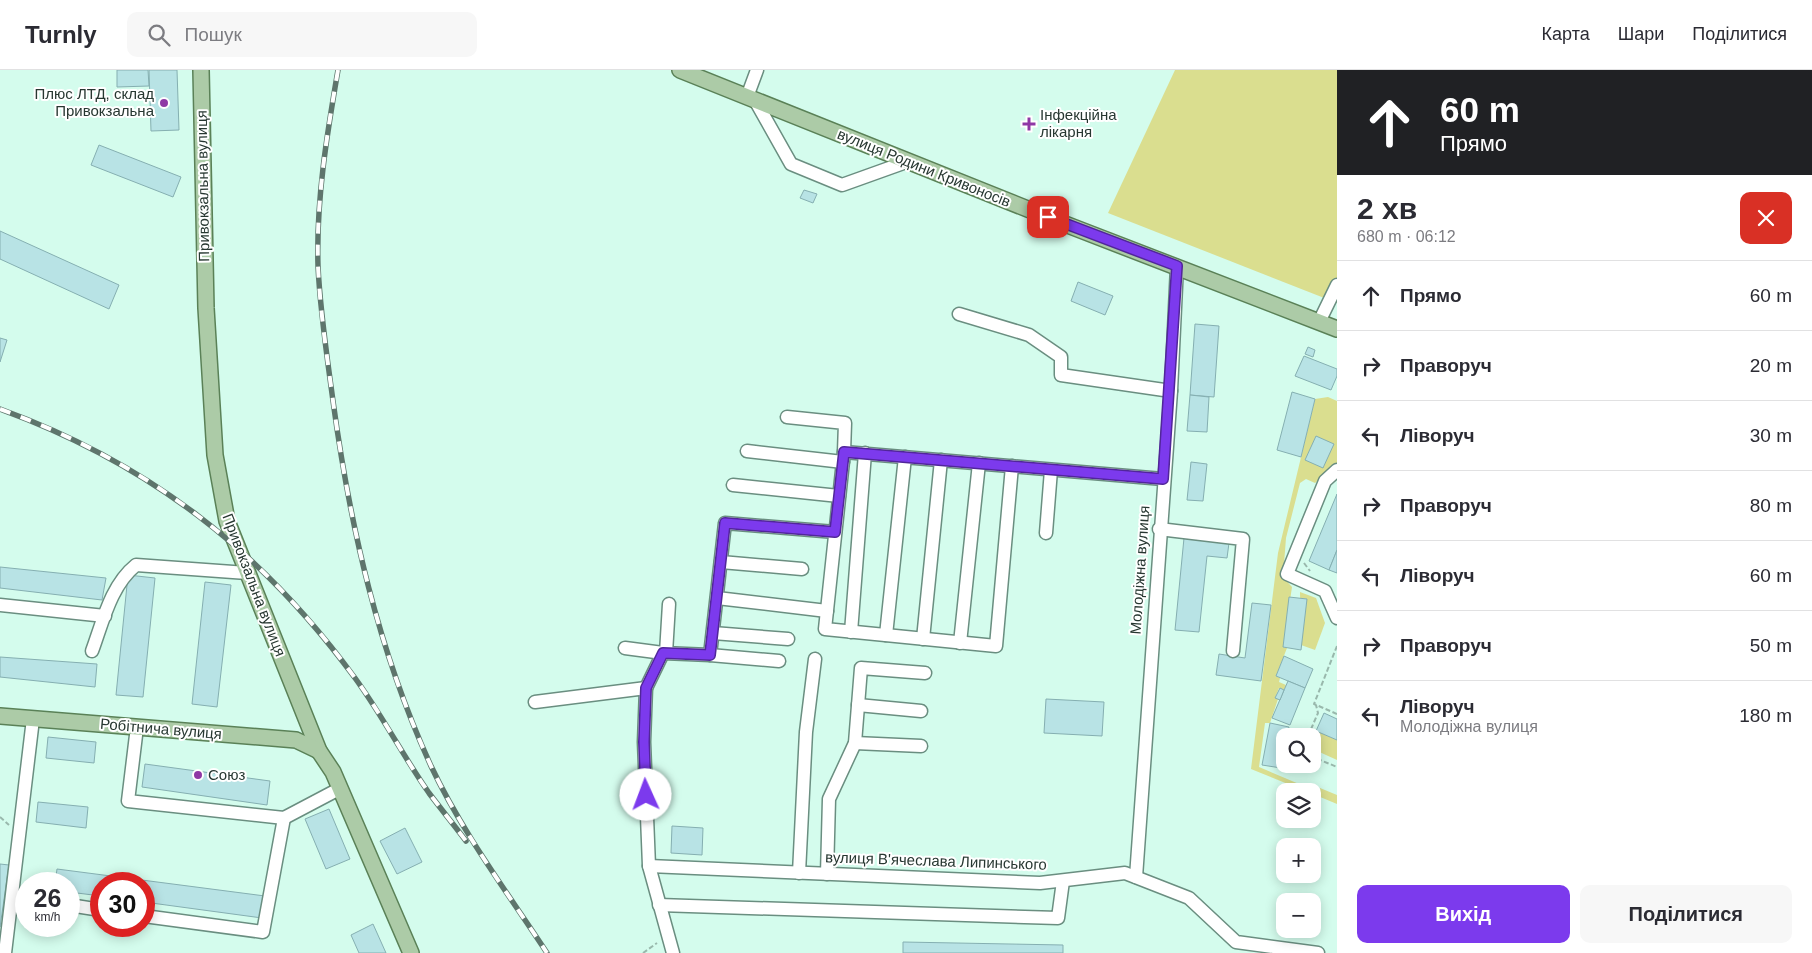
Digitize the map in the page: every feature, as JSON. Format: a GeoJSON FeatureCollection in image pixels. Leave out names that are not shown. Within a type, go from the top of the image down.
{"type":"FeatureCollection","features":[{"type":"Feature","properties":{"kind":"main road","name":"Привокзальна вулиця"},"geometry":{"type":"LineString","coordinates":[[201,70],[206,308],[215,455],[227,521],[319,751],[333,772],[411,953]]}},
{"type":"Feature","properties":{"kind":"main road","name":"вулиця Родини Кривоносів"},"geometry":{"type":"LineString","coordinates":[[680,70],[909,162],[1337,329]]}},
{"type":"Feature","properties":{"kind":"main road","name":"Робітнича вулиця"},"geometry":{"type":"LineString","coordinates":[[0,716],[296,740],[319,751]]}},
{"type":"Feature","properties":{"kind":"street"},"geometry":{"type":"LineString","coordinates":[[757,70],[751,98],[791,164],[842,185],[909,162]]}},
{"type":"Feature","properties":{"kind":"street","name":"Молодіжна вулиця"},"geometry":{"type":"LineString","coordinates":[[1136,877],[1163,479],[1171,391],[1177,266]]}},
{"type":"Feature","properties":{"kind":"street"},"geometry":{"type":"LineString","coordinates":[[1319,322],[1337,285]]}},
{"type":"Feature","properties":{"kind":"street"},"geometry":{"type":"LineString","coordinates":[[959,314],[1030,335],[1061,357],[1061,375],[1171,391]]}},
{"type":"Feature","properties":{"kind":"street"},"geometry":{"type":"LineString","coordinates":[[787,417],[845,423],[844,457],[825,629],[996,646],[1012,466]]}},
{"type":"Feature","properties":{"kind":"street"},"geometry":{"type":"LineString","coordinates":[[747,451],[844,457],[865,453],[1163,479]]}},
{"type":"Feature","properties":{"kind":"street"},"geometry":{"type":"LineString","coordinates":[[851,632],[865,453]]}},
{"type":"Feature","properties":{"kind":"street"},"geometry":{"type":"LineString","coordinates":[[886,635],[905,457]]}},
{"type":"Feature","properties":{"kind":"street"},"geometry":{"type":"LineString","coordinates":[[923,639],[941,460]]}},
{"type":"Feature","properties":{"kind":"street"},"geometry":{"type":"LineString","coordinates":[[960,642],[979,463]]}},
{"type":"Feature","properties":{"kind":"street"},"geometry":{"type":"LineString","coordinates":[[1046,533],[1051,470]]}},
{"type":"Feature","properties":{"kind":"street"},"geometry":{"type":"LineString","coordinates":[[1337,470],[1325,481],[1287,574],[1325,591],[1337,618]]}},
{"type":"Feature","properties":{"kind":"street"},"geometry":{"type":"LineString","coordinates":[[734,485],[839,496]]}},
{"type":"Feature","properties":{"kind":"street"},"geometry":{"type":"LineString","coordinates":[[710,655],[725,523],[835,532]]}},
{"type":"Feature","properties":{"kind":"street"},"geometry":{"type":"LineString","coordinates":[[1160,529],[1243,538],[1233,651]]}},
{"type":"Feature","properties":{"kind":"street"},"geometry":{"type":"LineString","coordinates":[[721,562],[802,569]]}},
{"type":"Feature","properties":{"kind":"street"},"geometry":{"type":"LineString","coordinates":[[92,651],[104,616],[123,575],[136,565],[247,573]]}},
{"type":"Feature","properties":{"kind":"street"},"geometry":{"type":"LineString","coordinates":[[716,598],[827,611]]}},
{"type":"Feature","properties":{"kind":"street"},"geometry":{"type":"LineString","coordinates":[[669,604],[665,653],[646,688],[644,742],[649,866],[673,953]]}},
{"type":"Feature","properties":{"kind":"street"},"geometry":{"type":"LineString","coordinates":[[0,605],[104,616]]}},
{"type":"Feature","properties":{"kind":"street"},"geometry":{"type":"LineString","coordinates":[[713,633],[788,639]]}},
{"type":"Feature","properties":{"kind":"street"},"geometry":{"type":"LineString","coordinates":[[625,648],[665,653],[779,661]]}},
{"type":"Feature","properties":{"kind":"street"},"geometry":{"type":"LineString","coordinates":[[799,873],[806,732],[815,660]]}},
{"type":"Feature","properties":{"kind":"street"},"geometry":{"type":"LineString","coordinates":[[826,874],[829,799],[856,743],[860,668],[925,673]]}},
{"type":"Feature","properties":{"kind":"street"},"geometry":{"type":"LineString","coordinates":[[535,702],[646,688]]}},
{"type":"Feature","properties":{"kind":"street"},"geometry":{"type":"LineString","coordinates":[[858,704],[921,711]]}},
{"type":"Feature","properties":{"kind":"street"},"geometry":{"type":"LineString","coordinates":[[6,953],[33,719]]}},
{"type":"Feature","properties":{"kind":"street"},"geometry":{"type":"LineString","coordinates":[[137,727],[128,801],[284,818],[339,789]]}},
{"type":"Feature","properties":{"kind":"street"},"geometry":{"type":"LineString","coordinates":[[856,743],[921,746]]}},
{"type":"Feature","properties":{"kind":"street"},"geometry":{"type":"LineString","coordinates":[[155,917],[263,932],[284,818]]}},
{"type":"Feature","properties":{"kind":"street","name":"вулиця В'ячеслава Липинського"},"geometry":{"type":"LineString","coordinates":[[649,866],[1040,884],[1125,873],[1189,898],[1236,942],[1318,953]]}},
{"type":"Feature","properties":{"kind":"street"},"geometry":{"type":"LineString","coordinates":[[659,905],[1058,918],[1063,881]]}},
{"type":"Feature","properties":{"kind":"path"},"geometry":{"type":"LineString","coordinates":[[1303,562],[1314,577]]}},
{"type":"Feature","properties":{"kind":"path"},"geometry":{"type":"LineString","coordinates":[[1311,728],[1318,713],[1314,704],[1337,646]]}},
{"type":"Feature","properties":{"kind":"path"},"geometry":{"type":"LineString","coordinates":[[1316,705],[1337,714]]}},
{"type":"Feature","properties":{"kind":"path"},"geometry":{"type":"LineString","coordinates":[[1321,760],[1337,767]]}},
{"type":"Feature","properties":{"kind":"path"},"geometry":{"type":"LineString","coordinates":[[642,953],[668,936]]}},
{"type":"Feature","properties":{"kind":"green space"},"geometry":{"type":"Polygon","coordinates":[[[1175,70],[1337,70],[1337,303],[1108,213],[1175,70]]]}},
{"type":"Feature","properties":{"kind":"green space"},"geometry":{"type":"Polygon","coordinates":[[[1328,397],[1337,401],[1337,464],[1315,483],[1306,479],[1300,483],[1286,538],[1283,577],[1292,587],[1283,647],[1287,648],[1276,676],[1280,678],[1279,682],[1286,685],[1284,690],[1279,688],[1275,698],[1278,699],[1270,723],[1265,723],[1259,767],[1297,783],[1285,783],[1251,769],[1278,553],[1315,399],[1328,397]]]}},
{"type":"Feature","properties":{"kind":"green space"},"geometry":{"type":"Polygon","coordinates":[[[1300,592],[1316,598],[1325,623],[1315,650],[1301,645],[1300,592]]]}},
{"type":"Feature","properties":{"kind":"green space"},"geometry":{"type":"Polygon","coordinates":[[[1321,733],[1337,740],[1337,760],[1321,753],[1321,733]]]}},
{"type":"Feature","properties":{"kind":"green space"},"geometry":{"type":"Polygon","coordinates":[[[1321,788],[1337,795],[1337,804],[1321,797],[1321,788]]]}},
{"type":"Feature","properties":{"kind":"building"},"geometry":{"type":"Polygon","coordinates":[[[117,70],[148,70],[149,86],[117,87],[117,70]]]}},
{"type":"Feature","properties":{"kind":"building"},"geometry":{"type":"Polygon","coordinates":[[[149,70],[177,70],[179,130],[151,131],[149,70]]]}},
{"type":"Feature","properties":{"kind":"building"},"geometry":{"type":"Polygon","coordinates":[[[99,145],[181,177],[173,197],[91,165],[99,145]]]}},
{"type":"Feature","properties":{"kind":"building"},"geometry":{"type":"Polygon","coordinates":[[[804,190],[817,194],[813,203],[800,198],[804,190]]]}},
{"type":"Feature","properties":{"kind":"building"},"geometry":{"type":"Polygon","coordinates":[[[0,231],[119,285],[109,309],[0,259],[0,231]]]}},
{"type":"Feature","properties":{"kind":"building"},"geometry":{"type":"Polygon","coordinates":[[[1078,282],[1113,296],[1105,315],[1071,301],[1078,282]]]}},
{"type":"Feature","properties":{"kind":"building"},"geometry":{"type":"Polygon","coordinates":[[[1195,324],[1219,326],[1214,397],[1190,395],[1195,324]]]}},
{"type":"Feature","properties":{"kind":"building"},"geometry":{"type":"Polygon","coordinates":[[[0,338],[7,340],[0,362],[0,338]]]}},
{"type":"Feature","properties":{"kind":"building"},"geometry":{"type":"Polygon","coordinates":[[[1308,347],[1315,350],[1313,357],[1305,354],[1308,347]]]}},
{"type":"Feature","properties":{"kind":"building"},"geometry":{"type":"Polygon","coordinates":[[[1304,356],[1337,369],[1337,376],[1331,390],[1295,376],[1304,356]]]}},
{"type":"Feature","properties":{"kind":"building"},"geometry":{"type":"Polygon","coordinates":[[[1292,392],[1315,399],[1301,457],[1277,450],[1292,392]]]}},
{"type":"Feature","properties":{"kind":"building"},"geometry":{"type":"Polygon","coordinates":[[[1190,395],[1209,397],[1207,432],[1187,431],[1190,395]]]}},
{"type":"Feature","properties":{"kind":"building"},"geometry":{"type":"Polygon","coordinates":[[[1316,436],[1334,444],[1323,468],[1305,460],[1316,436]]]}},
{"type":"Feature","properties":{"kind":"building"},"geometry":{"type":"Polygon","coordinates":[[[1191,462],[1207,464],[1203,501],[1187,500],[1191,462]]]}},
{"type":"Feature","properties":{"kind":"building"},"geometry":{"type":"Polygon","coordinates":[[[1337,494],[1337,550],[1329,570],[1309,561],[1337,494]]]}},
{"type":"Feature","properties":{"kind":"building"},"geometry":{"type":"Polygon","coordinates":[[[1184,538],[1229,543],[1227,558],[1207,556],[1199,632],[1175,630],[1184,538]]]}},
{"type":"Feature","properties":{"kind":"building"},"geometry":{"type":"Polygon","coordinates":[[[1337,550],[1337,573],[1329,570],[1337,550]]]}},
{"type":"Feature","properties":{"kind":"building"},"geometry":{"type":"Polygon","coordinates":[[[0,567],[106,578],[102,600],[0,588],[0,567]]]}},
{"type":"Feature","properties":{"kind":"building"},"geometry":{"type":"Polygon","coordinates":[[[128,575],[155,578],[143,697],[116,695],[128,575]]]}},
{"type":"Feature","properties":{"kind":"building"},"geometry":{"type":"Polygon","coordinates":[[[205,582],[231,585],[217,707],[192,704],[205,582]]]}},
{"type":"Feature","properties":{"kind":"building"},"geometry":{"type":"Polygon","coordinates":[[[1289,597],[1307,599],[1301,650],[1283,647],[1289,597]]]}},
{"type":"Feature","properties":{"kind":"building"},"geometry":{"type":"Polygon","coordinates":[[[1252,603],[1271,605],[1261,681],[1216,675],[1219,654],[1245,658],[1252,603]]]}},
{"type":"Feature","properties":{"kind":"building"},"geometry":{"type":"Polygon","coordinates":[[[1284,656],[1313,669],[1305,688],[1276,676],[1284,656]]]}},
{"type":"Feature","properties":{"kind":"building"},"geometry":{"type":"Polygon","coordinates":[[[0,657],[97,664],[95,687],[0,677],[0,657]]]}},
{"type":"Feature","properties":{"kind":"building"},"geometry":{"type":"Polygon","coordinates":[[[1288,681],[1305,688],[1290,725],[1272,718],[1288,681]]]}},
{"type":"Feature","properties":{"kind":"building"},"geometry":{"type":"Polygon","coordinates":[[[1280,688],[1284,690],[1280,700],[1275,698],[1280,688]]]}},
{"type":"Feature","properties":{"kind":"building"},"geometry":{"type":"Polygon","coordinates":[[[1046,699],[1104,702],[1102,736],[1044,733],[1046,699]]]}},
{"type":"Feature","properties":{"kind":"building"},"geometry":{"type":"Polygon","coordinates":[[[1324,713],[1337,719],[1337,740],[1321,733],[1321,728],[1317,728],[1324,713]]]}},
{"type":"Feature","properties":{"kind":"building"},"geometry":{"type":"Polygon","coordinates":[[[1270,723],[1289,727],[1276,728],[1276,767],[1262,765],[1270,723]]]}},
{"type":"Feature","properties":{"kind":"building"},"geometry":{"type":"Polygon","coordinates":[[[48,737],[96,742],[94,763],[46,758],[48,737]]]}},
{"type":"Feature","properties":{"kind":"building"},"geometry":{"type":"Polygon","coordinates":[[[145,764],[270,781],[267,805],[142,787],[145,764]]]}},
{"type":"Feature","properties":{"kind":"building"},"geometry":{"type":"Polygon","coordinates":[[[38,802],[88,807],[86,828],[36,822],[38,802]]]}},
{"type":"Feature","properties":{"kind":"building"},"geometry":{"type":"Polygon","coordinates":[[[329,809],[350,859],[326,869],[305,819],[329,809]]]}},
{"type":"Feature","properties":{"kind":"building"},"geometry":{"type":"Polygon","coordinates":[[[672,826],[703,828],[702,855],[671,853],[672,826]]]}},
{"type":"Feature","properties":{"kind":"building"},"geometry":{"type":"Polygon","coordinates":[[[405,828],[422,862],[397,874],[380,841],[405,828]]]}},
{"type":"Feature","properties":{"kind":"building"},"geometry":{"type":"Polygon","coordinates":[[[0,864],[9,865],[0,927],[0,864]]]}},
{"type":"Feature","properties":{"kind":"building"},"geometry":{"type":"Polygon","coordinates":[[[57,869],[90,873],[90,895],[80,893],[80,872],[57,872],[57,869]]]}},
{"type":"Feature","properties":{"kind":"building"},"geometry":{"type":"Polygon","coordinates":[[[155,882],[265,896],[262,918],[155,903],[155,882]]]}},
{"type":"Feature","properties":{"kind":"building"},"geometry":{"type":"Polygon","coordinates":[[[373,924],[386,953],[359,953],[351,935],[373,924]]]}},
{"type":"Feature","properties":{"kind":"building"},"geometry":{"type":"Polygon","coordinates":[[[903,942],[1063,945],[1063,953],[903,953],[903,942]]]}},
{"type":"Feature","properties":{"kind":"railway"},"geometry":{"type":"LineString","coordinates":[[338,70],[326,143],[319,217],[318,266],[322,317],[340,448],[368,587],[396,678],[431,766],[471,838],[547,953]]}},
{"type":"Feature","properties":{"kind":"railway"},"geometry":{"type":"LineString","coordinates":[[0,409],[54,431],[105,456],[153,484],[198,516],[241,551],[281,590],[319,632],[355,678],[429,793],[466,841]]}},
{"type":"Feature","properties":{"kind":"place","name":"Плюс ЛТД, склад Привокзальна"},"geometry":{"type":"Point","coordinates":[164,103]}},
{"type":"Feature","properties":{"kind":"place","name":"Інфекційна лікарня"},"geometry":{"type":"Point","coordinates":[1029,124]}},
{"type":"Feature","properties":{"kind":"place","name":"Союз"},"geometry":{"type":"Point","coordinates":[198,775]}},
{"type":"Feature","properties":{"kind":"route"},"geometry":{"type":"LineString","coordinates":[[646,795],[644,742],[646,688],[663,653],[710,655],[725,523],[835,532],[844,452],[1163,479],[1171,391],[1177,266],[1048,217]]}}]}
